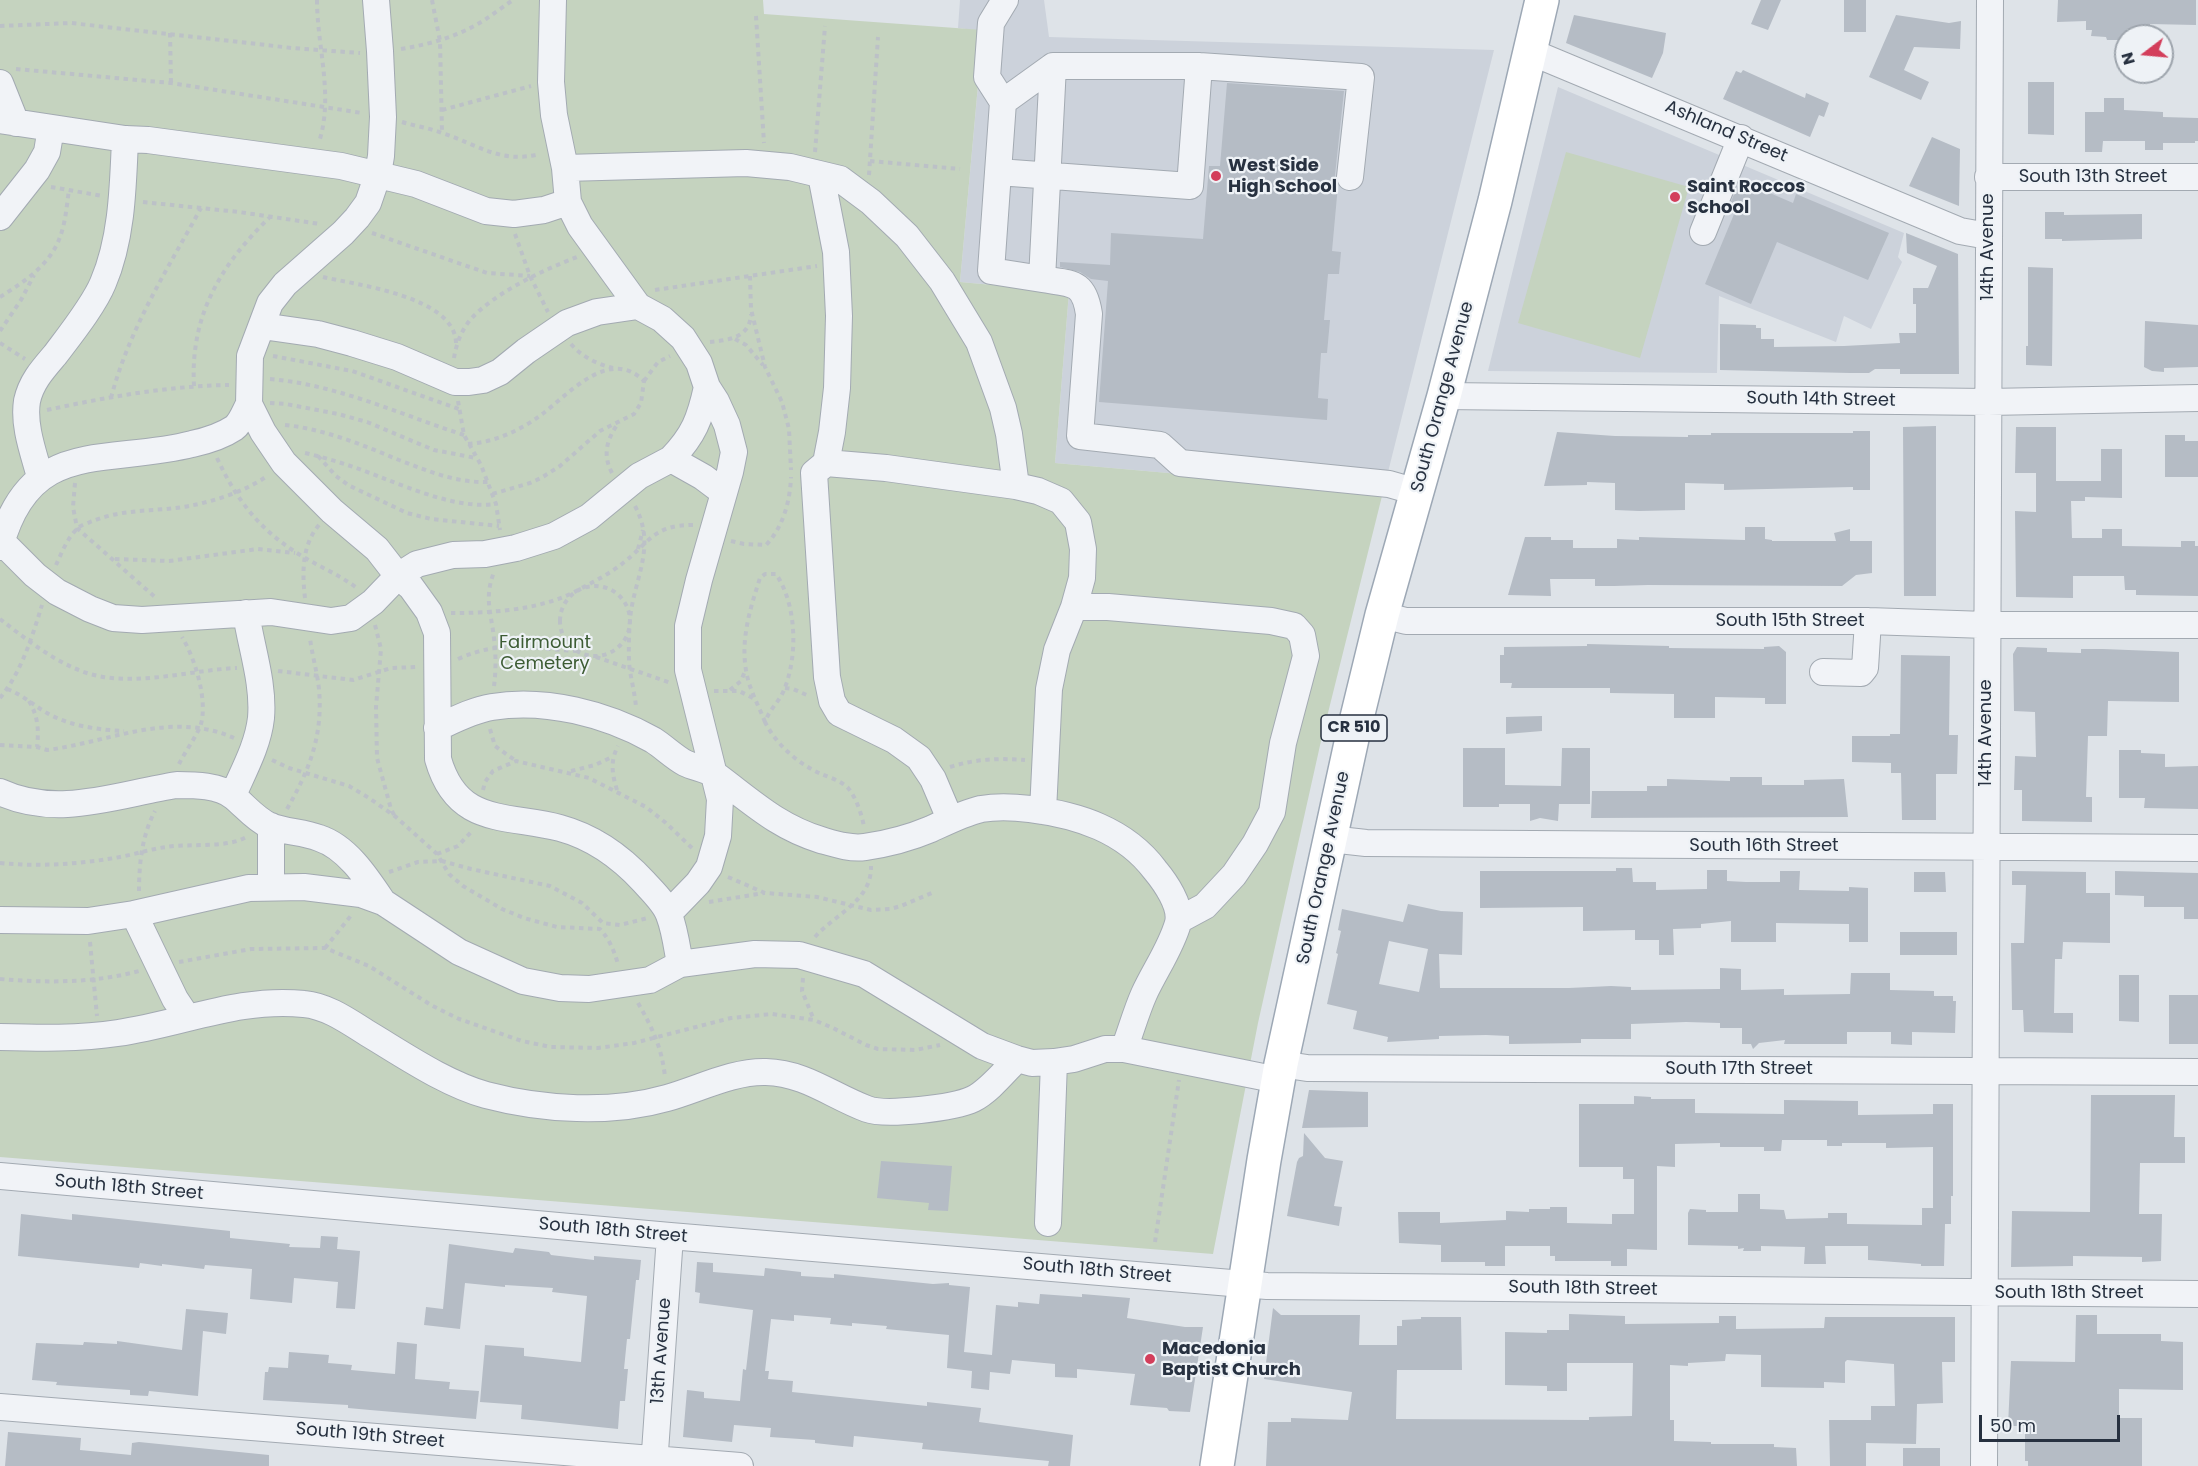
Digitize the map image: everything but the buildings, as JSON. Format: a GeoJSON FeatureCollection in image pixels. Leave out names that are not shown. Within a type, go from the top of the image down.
{"type":"FeatureCollection","features":[{"type":"Feature","properties":{"kind":"main road","name":"South Orange Avenue"},"geometry":{"type":"LineString","coordinates":[[1216,1466],[1279,1072],[1353,734],[1382,615],[1444,396],[1495,201],[1542,0]]}},
{"type":"Feature","properties":{"kind":"street"},"geometry":{"type":"LineString","coordinates":[[376,0],[383,117],[378,174],[368,203],[347,228],[297,272],[270,303],[250,356],[249,397],[236,427],[211,439],[163,450],[82,460],[61,466],[40,477],[18,503],[1,543],[50,586],[90,609],[113,618],[142,620],[271,612],[331,621],[351,618],[368,606],[398,576],[417,564],[453,555],[499,551],[554,536],[588,517],[639,476],[671,459],[687,442],[701,414],[707,387]]}},
{"type":"Feature","properties":{"kind":"street"},"geometry":{"type":"LineString","coordinates":[[553,0],[551,82],[568,202],[580,226],[597,251],[683,338],[699,363],[707,387],[727,425],[734,452],[688,626],[688,670],[720,799],[718,837],[709,867],[698,883],[663,915]]}},
{"type":"Feature","properties":{"kind":"street"},"geometry":{"type":"LineString","coordinates":[[1005,0],[991,22],[987,77],[1003,102],[991,271],[1076,285],[1085,293],[1089,314],[1080,436],[1160,445],[1180,463],[1389,484],[1417,492]]}},
{"type":"Feature","properties":{"kind":"street","name":"14th Avenue"},"geometry":{"type":"LineString","coordinates":[[1984,1466],[1989,0]]}},
{"type":"Feature","properties":{"kind":"street","name":"Ashland Street"},"geometry":{"type":"LineString","coordinates":[[1531,52],[1960,231],[1988,236]]}},
{"type":"Feature","properties":{"kind":"street"},"geometry":{"type":"LineString","coordinates":[[1003,102],[1053,66],[1199,66],[1361,77],[1350,177]]}},
{"type":"Feature","properties":{"kind":"street"},"geometry":{"type":"LineString","coordinates":[[1042,279],[1053,66]]}},
{"type":"Feature","properties":{"kind":"street"},"geometry":{"type":"LineString","coordinates":[[998,172],[1190,186],[1199,66]]}},
{"type":"Feature","properties":{"kind":"street"},"geometry":{"type":"LineString","coordinates":[[6,76],[8,121],[125,139],[148,140],[312,162],[378,174],[416,184],[486,211],[514,214],[544,210],[568,202]]}},
{"type":"Feature","properties":{"kind":"street"},"geometry":{"type":"LineString","coordinates":[[0,217],[37,171],[46,152],[51,128]]}},
{"type":"Feature","properties":{"kind":"street"},"geometry":{"type":"LineString","coordinates":[[1703,232],[1741,138]]}},
{"type":"Feature","properties":{"kind":"street"},"geometry":{"type":"LineString","coordinates":[[40,477],[28,433],[27,402],[33,382],[81,319],[103,284],[113,252],[122,199],[125,139]]}},
{"type":"Feature","properties":{"kind":"street"},"geometry":{"type":"LineString","coordinates":[[562,158],[746,163],[790,167],[818,166],[872,202],[907,236],[942,280],[979,342],[1010,434],[1016,486]]}},
{"type":"Feature","properties":{"kind":"street"},"geometry":{"type":"LineString","coordinates":[[818,166],[836,252],[839,316],[837,388],[832,432],[826,463],[814,473],[827,677],[832,701],[839,713],[894,740],[919,758],[933,779],[951,819]]}},
{"type":"Feature","properties":{"kind":"street","name":"South 13th Street"},"geometry":{"type":"LineString","coordinates":[[1988,177],[2198,177]]}},
{"type":"Feature","properties":{"kind":"street"},"geometry":{"type":"LineString","coordinates":[[262,326],[318,334],[352,343],[396,357],[455,382],[483,380],[500,372],[567,323],[644,298]]}},
{"type":"Feature","properties":{"kind":"street","name":"South 14th Street"},"geometry":{"type":"LineString","coordinates":[[1444,396],[1988,402],[2198,398]]}},
{"type":"Feature","properties":{"kind":"street"},"geometry":{"type":"LineString","coordinates":[[0,920],[88,921],[139,913],[222,893],[271,886],[304,887],[361,894],[383,902],[459,952],[523,981],[560,988],[589,989],[650,980],[680,964],[663,915],[632,870],[607,849],[561,829],[493,816],[472,809],[455,794],[444,778],[438,759],[439,688],[436,633],[429,612],[411,587],[398,576],[377,549],[332,511],[292,457],[263,432],[249,397]]}},
{"type":"Feature","properties":{"kind":"street"},"geometry":{"type":"LineString","coordinates":[[671,459],[690,468],[723,492]]}},
{"type":"Feature","properties":{"kind":"street"},"geometry":{"type":"LineString","coordinates":[[826,463],[868,466],[1038,491],[1061,501],[1078,522],[1083,549],[1082,578],[1074,607],[1057,650],[1049,689],[1043,811]]}},
{"type":"Feature","properties":{"kind":"street"},"geometry":{"type":"LineString","coordinates":[[1074,607],[1108,607],[1271,621],[1294,626],[1302,635],[1306,656],[1283,743],[1272,812],[1255,844],[1234,875],[1205,906],[1179,920]]}},
{"type":"Feature","properties":{"kind":"street"},"geometry":{"type":"LineString","coordinates":[[233,795],[254,751],[261,719],[261,696],[246,613]]}},
{"type":"Feature","properties":{"kind":"street","name":"South 15th Street"},"geometry":{"type":"LineString","coordinates":[[1382,615],[1406,621],[1868,621],[1986,625],[2198,625]]}},
{"type":"Feature","properties":{"kind":"street"},"geometry":{"type":"LineString","coordinates":[[1822,672],[1861,674],[1865,668],[1868,621]]}},
{"type":"Feature","properties":{"kind":"street"},"geometry":{"type":"LineString","coordinates":[[437,728],[489,707],[527,705],[568,709],[613,721],[653,740],[686,763],[714,774],[780,823],[804,835],[838,844],[863,847],[929,830],[951,819],[982,809],[1007,807],[1073,816],[1095,825],[1133,847],[1149,861],[1173,896],[1179,920],[1144,994],[1124,1049]]}},
{"type":"Feature","properties":{"kind":"street"},"geometry":{"type":"LineString","coordinates":[[0,792],[18,800],[45,805],[70,805],[168,787],[195,785],[214,788],[233,795],[253,816],[271,826],[322,839],[345,854],[368,879],[383,902]]}},
{"type":"Feature","properties":{"kind":"street"},"geometry":{"type":"LineString","coordinates":[[271,826],[271,886]]}},
{"type":"Feature","properties":{"kind":"street","name":"South 16th Street"},"geometry":{"type":"LineString","coordinates":[[1330,839],[1366,843],[2198,848]]}},
{"type":"Feature","properties":{"kind":"street"},"geometry":{"type":"LineString","coordinates":[[139,913],[159,966],[175,999],[188,1017]]}},
{"type":"Feature","properties":{"kind":"street","name":"South 17th Street"},"geometry":{"type":"LineString","coordinates":[[680,964],[755,954],[777,953],[806,956],[864,974],[981,1046],[1032,1063],[1074,1059],[1105,1049],[1124,1049],[1181,1062],[1279,1072],[1307,1068],[2198,1072]]}},
{"type":"Feature","properties":{"kind":"street"},"geometry":{"type":"LineString","coordinates":[[0,1037],[60,1038],[118,1033],[246,1005],[281,1002],[308,1004],[337,1015],[446,1079],[484,1094],[543,1104],[593,1107],[630,1105],[665,1098],[744,1075],[766,1072],[815,1083],[870,1110],[908,1111],[973,1099],[994,1083],[1017,1059]]}},
{"type":"Feature","properties":{"kind":"street"},"geometry":{"type":"LineString","coordinates":[[1048,1223],[1054,1062]]}},
{"type":"Feature","properties":{"kind":"street","name":"South 18th Street"},"geometry":{"type":"LineString","coordinates":[[0,1176],[670,1236],[1267,1286],[2198,1294]]}},
{"type":"Feature","properties":{"kind":"street","name":"13th Avenue"},"geometry":{"type":"LineString","coordinates":[[654,1462],[670,1236]]}},
{"type":"Feature","properties":{"kind":"street","name":"South 19th Street"},"geometry":{"type":"LineString","coordinates":[[0,1407],[654,1462],[740,1466]]}},
{"type":"Feature","properties":{"kind":"path"},"geometry":{"type":"LineString","coordinates":[[312,162],[323,128],[325,106],[317,0]]}},
{"type":"Feature","properties":{"kind":"path"},"geometry":{"type":"LineString","coordinates":[[432,0],[440,41],[442,132]]}},
{"type":"Feature","properties":{"kind":"path"},"geometry":{"type":"LineString","coordinates":[[0,26],[70,23],[354,54],[440,41],[486,19],[513,0]]}},
{"type":"Feature","properties":{"kind":"path"},"geometry":{"type":"LineString","coordinates":[[756,16],[764,147]]}},
{"type":"Feature","properties":{"kind":"path"},"geometry":{"type":"LineString","coordinates":[[818,166],[825,26]]}},
{"type":"Feature","properties":{"kind":"path"},"geometry":{"type":"LineString","coordinates":[[170,33],[171,83]]}},
{"type":"Feature","properties":{"kind":"path"},"geometry":{"type":"LineString","coordinates":[[869,183],[878,37]]}},
{"type":"Feature","properties":{"kind":"path"},"geometry":{"type":"LineString","coordinates":[[6,76],[171,83],[383,117],[442,132],[491,154],[512,158],[562,158]]}},
{"type":"Feature","properties":{"kind":"path"},"geometry":{"type":"LineString","coordinates":[[442,110],[551,82]]}},
{"type":"Feature","properties":{"kind":"path"},"geometry":{"type":"LineString","coordinates":[[870,161],[960,169]]}},
{"type":"Feature","properties":{"kind":"path"},"geometry":{"type":"LineString","coordinates":[[28,184],[122,199],[347,228],[377,234],[487,273],[530,276]]}},
{"type":"Feature","properties":{"kind":"path"},"geometry":{"type":"LineString","coordinates":[[0,331],[21,300],[34,275],[54,252],[63,231],[69,190]]}},
{"type":"Feature","properties":{"kind":"path"},"geometry":{"type":"LineString","coordinates":[[111,398],[134,330],[150,297],[201,208]]}},
{"type":"Feature","properties":{"kind":"path"},"geometry":{"type":"LineString","coordinates":[[194,386],[194,349],[207,303],[233,257],[270,217]]}},
{"type":"Feature","properties":{"kind":"path"},"geometry":{"type":"LineString","coordinates":[[512,227],[530,276],[553,321]]}},
{"type":"Feature","properties":{"kind":"path"},"geometry":{"type":"LineString","coordinates":[[456,347],[470,321],[530,276],[597,251]]}},
{"type":"Feature","properties":{"kind":"path"},"geometry":{"type":"LineString","coordinates":[[644,298],[750,276],[826,265]]}},
{"type":"Feature","properties":{"kind":"path"},"geometry":{"type":"LineString","coordinates":[[297,272],[360,285],[425,304],[445,319],[456,338],[455,382],[464,435],[488,482],[496,504],[501,534],[499,551],[488,590],[495,648],[493,690]]}},
{"type":"Feature","properties":{"kind":"path"},"geometry":{"type":"LineString","coordinates":[[0,297],[34,275]]}},
{"type":"Feature","properties":{"kind":"path"},"geometry":{"type":"LineString","coordinates":[[705,343],[735,339],[744,331],[750,320],[750,276]]}},
{"type":"Feature","properties":{"kind":"path"},"geometry":{"type":"LineString","coordinates":[[726,540],[766,545],[774,536],[786,510],[791,469],[789,429],[782,402],[765,367],[751,309]]}},
{"type":"Feature","properties":{"kind":"path"},"geometry":{"type":"LineString","coordinates":[[735,339],[746,345],[765,367]]}},
{"type":"Feature","properties":{"kind":"path"},"geometry":{"type":"LineString","coordinates":[[569,341],[585,357],[598,364],[633,373],[644,381]]}},
{"type":"Feature","properties":{"kind":"path"},"geometry":{"type":"LineString","coordinates":[[0,343],[29,362]]}},
{"type":"Feature","properties":{"kind":"path"},"geometry":{"type":"LineString","coordinates":[[492,494],[541,478],[560,466],[600,431],[634,414],[641,403],[644,381],[658,362],[666,356],[673,355]]}},
{"type":"Feature","properties":{"kind":"path"},"geometry":{"type":"LineString","coordinates":[[270,356],[352,371],[459,409]]}},
{"type":"Feature","properties":{"kind":"path"},"geometry":{"type":"LineString","coordinates":[[468,444],[500,438],[540,415],[583,381],[614,369]]}},
{"type":"Feature","properties":{"kind":"path"},"geometry":{"type":"LineString","coordinates":[[265,378],[298,381],[324,387],[464,435]]}},
{"type":"Feature","properties":{"kind":"path"},"geometry":{"type":"LineString","coordinates":[[46,411],[111,398],[194,386],[338,414],[367,422],[434,450],[477,458]]}},
{"type":"Feature","properties":{"kind":"path"},"geometry":{"type":"LineString","coordinates":[[616,480],[607,460],[606,450],[620,422]]}},
{"type":"Feature","properties":{"kind":"path"},"geometry":{"type":"LineString","coordinates":[[281,425],[349,441],[432,473],[488,482]]}},
{"type":"Feature","properties":{"kind":"path"},"geometry":{"type":"LineString","coordinates":[[216,454],[236,492],[259,524],[296,553],[358,589],[368,606],[381,649],[376,707],[377,758],[391,809],[396,816]]}},
{"type":"Feature","properties":{"kind":"path"},"geometry":{"type":"LineString","coordinates":[[318,456],[336,476],[348,485],[407,513],[431,519],[499,526]]}},
{"type":"Feature","properties":{"kind":"path"},"geometry":{"type":"LineString","coordinates":[[55,568],[77,528],[113,514],[188,506],[236,492],[261,480],[292,457],[318,456],[428,495],[477,504],[496,504]]}},
{"type":"Feature","properties":{"kind":"path"},"geometry":{"type":"LineString","coordinates":[[75,472],[73,507],[77,528],[157,598],[185,642],[196,672],[203,702],[200,727],[153,814],[139,869],[139,913]]}},
{"type":"Feature","properties":{"kind":"path"},"geometry":{"type":"LineString","coordinates":[[590,655],[599,656],[611,652],[621,645],[627,634],[646,541],[644,527],[634,505]]}},
{"type":"Feature","properties":{"kind":"path"},"geometry":{"type":"LineString","coordinates":[[1,863],[58,864],[101,860],[182,845],[230,843],[242,840],[271,826],[306,772],[317,740],[319,710],[317,676],[306,617],[305,557],[313,532],[332,511]]}},
{"type":"Feature","properties":{"kind":"path"},"geometry":{"type":"LineString","coordinates":[[443,613],[489,612],[548,602],[579,590],[611,572],[657,532],[671,527],[696,525]]}},
{"type":"Feature","properties":{"kind":"path"},"geometry":{"type":"LineString","coordinates":[[638,550],[644,527]]}},
{"type":"Feature","properties":{"kind":"path"},"geometry":{"type":"LineString","coordinates":[[114,559],[169,561],[258,549],[296,553]]}},
{"type":"Feature","properties":{"kind":"path"},"geometry":{"type":"LineString","coordinates":[[765,722],[780,699],[790,670],[792,622],[787,596],[776,574],[765,574],[760,578],[749,612],[744,647],[749,684],[765,722],[772,735],[808,768],[848,788],[863,821],[866,836]]}},
{"type":"Feature","properties":{"kind":"path"},"geometry":{"type":"LineString","coordinates":[[579,651],[566,639],[560,619],[566,602],[579,590],[599,586],[610,590],[622,599],[628,609],[629,669],[635,697],[635,716]]}},
{"type":"Feature","properties":{"kind":"path"},"geometry":{"type":"LineString","coordinates":[[0,698],[31,642],[43,601]]}},
{"type":"Feature","properties":{"kind":"path"},"geometry":{"type":"LineString","coordinates":[[0,619],[58,660],[92,675],[128,678],[236,668],[353,680],[406,666],[430,669]]}},
{"type":"Feature","properties":{"kind":"path"},"geometry":{"type":"LineString","coordinates":[[455,660],[478,651],[495,648],[528,646],[579,651],[676,684]]}},
{"type":"Feature","properties":{"kind":"path"},"geometry":{"type":"LineString","coordinates":[[729,690],[741,681],[745,666]]}},
{"type":"Feature","properties":{"kind":"path"},"geometry":{"type":"LineString","coordinates":[[785,688],[794,689],[809,696]]}},
{"type":"Feature","properties":{"kind":"path"},"geometry":{"type":"LineString","coordinates":[[7,689],[27,698],[61,719],[107,730],[128,731]]}},
{"type":"Feature","properties":{"kind":"path"},"geometry":{"type":"LineString","coordinates":[[713,691],[729,690],[745,693],[765,710],[772,709]]}},
{"type":"Feature","properties":{"kind":"path"},"geometry":{"type":"LineString","coordinates":[[27,698],[35,711],[38,727],[37,747]]}},
{"type":"Feature","properties":{"kind":"path"},"geometry":{"type":"LineString","coordinates":[[0,745],[37,747],[47,750],[160,726],[200,727],[234,737],[254,751],[289,768],[349,786],[396,816],[437,854],[449,874],[463,886],[502,909],[557,927],[600,929],[613,947],[627,984],[658,1039],[663,1060],[665,1098]]}},
{"type":"Feature","properties":{"kind":"path"},"geometry":{"type":"LineString","coordinates":[[489,728],[495,746],[516,761],[589,778],[618,791],[646,807],[666,823],[709,867],[765,893]]}},
{"type":"Feature","properties":{"kind":"path"},"geometry":{"type":"LineString","coordinates":[[567,772],[595,765],[612,757],[621,742]]}},
{"type":"Feature","properties":{"kind":"path"},"geometry":{"type":"LineString","coordinates":[[612,757],[614,779],[618,791]]}},
{"type":"Feature","properties":{"kind":"path"},"geometry":{"type":"LineString","coordinates":[[946,769],[975,760],[998,758],[1029,760]]}},
{"type":"Feature","properties":{"kind":"path"},"geometry":{"type":"LineString","coordinates":[[482,799],[485,782],[494,771],[516,761]]}},
{"type":"Feature","properties":{"kind":"path"},"geometry":{"type":"LineString","coordinates":[[437,854],[458,846],[474,828]]}},
{"type":"Feature","properties":{"kind":"path"},"geometry":{"type":"LineString","coordinates":[[814,1020],[802,991],[806,956],[811,941],[852,906],[867,884],[871,873],[871,856]]}},
{"type":"Feature","properties":{"kind":"path"},"geometry":{"type":"LineString","coordinates":[[380,876],[418,862],[442,861],[550,886],[582,903],[603,923],[620,925],[663,915]]}},
{"type":"Feature","properties":{"kind":"path"},"geometry":{"type":"LineString","coordinates":[[703,903],[765,893],[818,897],[871,910],[890,909],[934,892]]}},
{"type":"Feature","properties":{"kind":"path"},"geometry":{"type":"LineString","coordinates":[[325,948],[355,910]]}},
{"type":"Feature","properties":{"kind":"path"},"geometry":{"type":"LineString","coordinates":[[88,921],[99,1035]]}},
{"type":"Feature","properties":{"kind":"path"},"geometry":{"type":"LineString","coordinates":[[600,929],[603,923]]}},
{"type":"Feature","properties":{"kind":"path"},"geometry":{"type":"LineString","coordinates":[[0,979],[55,982],[93,979],[118,976],[159,966]]}},
{"type":"Feature","properties":{"kind":"path"},"geometry":{"type":"LineString","coordinates":[[1155,1242],[1181,1062]]}},
{"type":"Feature","properties":{"kind":"shaded area","name":"West Side High School"},"geometry":{"type":"Polygon","coordinates":[[[960,0],[1044,0],[1049,37],[1494,50],[1383,492],[1055,463],[1069,292],[960,282],[983,31],[958,28],[960,0]]]}},
{"type":"Feature","properties":{"kind":"shaded area","name":"Saint Roccos School"},"geometry":{"type":"Polygon","coordinates":[[[1558,87],[1904,233],[1898,257],[1902,262],[1871,329],[1844,316],[1836,342],[1719,296],[1717,373],[1488,371],[1558,87]]]}},
{"type":"Feature","properties":{"kind":"green space","name":"Fairmount Cemetery"},"geometry":{"type":"Polygon","coordinates":[[[0,0],[763,0],[764,14],[983,30],[960,282],[1069,292],[1055,463],[1383,492],[1321,741],[1258,1023],[1213,1254],[0,1157],[0,0]]]}},
{"type":"Feature","properties":{"kind":"green space"},"geometry":{"type":"Polygon","coordinates":[[[1566,152],[1689,187],[1640,358],[1518,323],[1566,152]]]}},
{"type":"Feature","properties":{"kind":"place","name":"West Side High School"},"geometry":{"type":"Point","coordinates":[1216,176]}},
{"type":"Feature","properties":{"kind":"place","name":"Saint Roccos School"},"geometry":{"type":"Point","coordinates":[1675,197]}},
{"type":"Feature","properties":{"kind":"place","name":"Macedonia Baptist Church"},"geometry":{"type":"Point","coordinates":[1150,1359]}}]}
